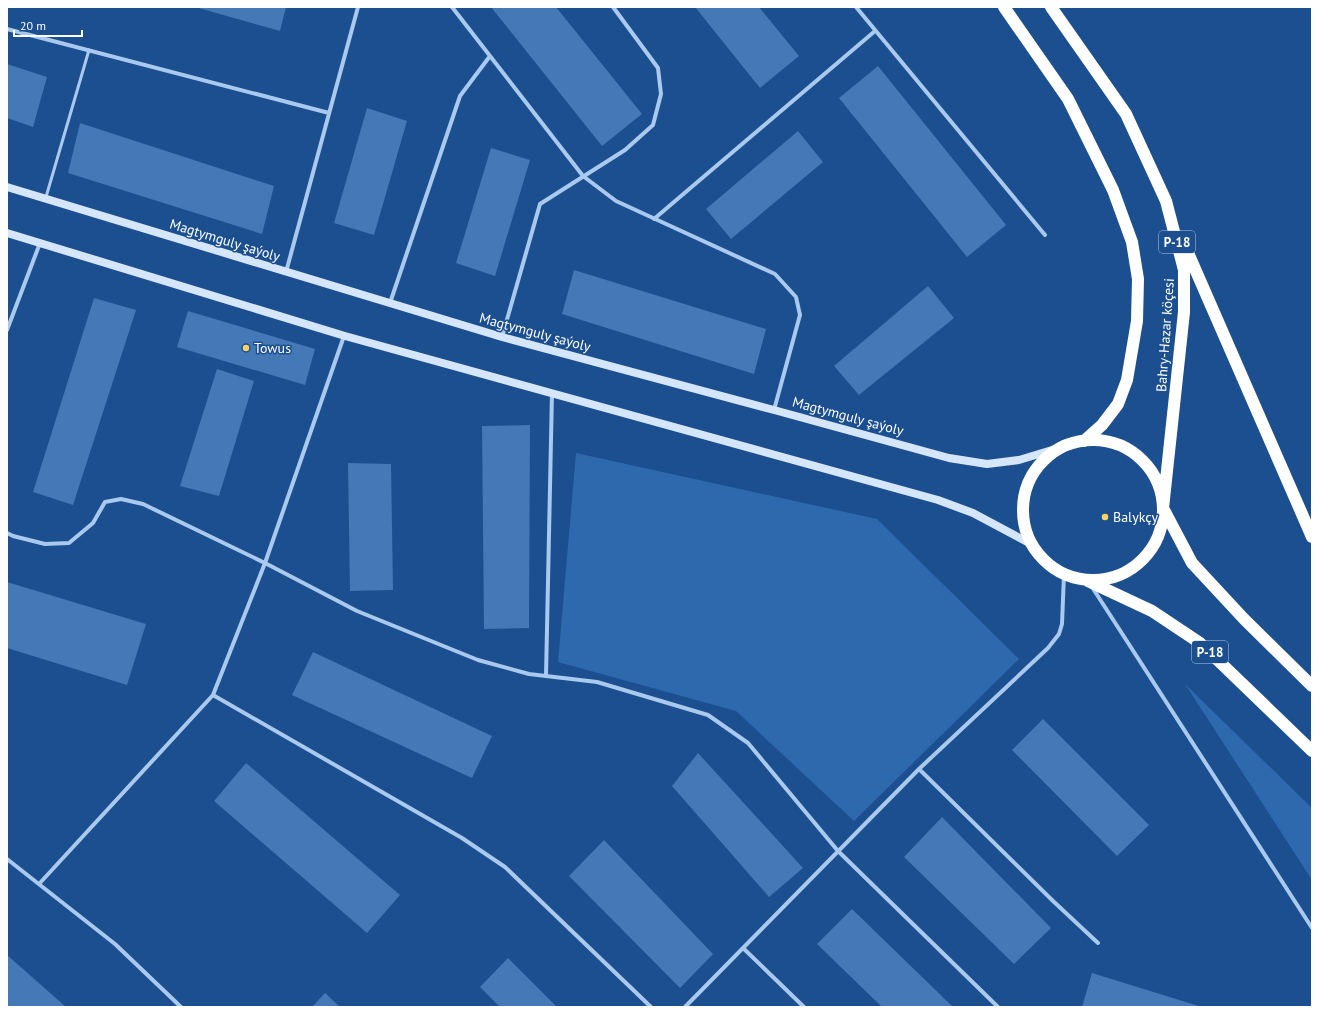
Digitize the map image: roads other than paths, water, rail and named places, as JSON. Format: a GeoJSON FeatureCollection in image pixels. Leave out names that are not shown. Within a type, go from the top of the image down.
{"type":"FeatureCollection","features":[{"type":"Feature","properties":{"kind":"highway","name":"Bahry-Hazar köçesi"},"geometry":{"type":"LineString","coordinates":[[1004,7],[1068,99],[1113,190],[1132,242],[1138,279],[1137,321],[1127,380],[1118,404],[1102,425],[1084,441]]}},
{"type":"Feature","properties":{"kind":"highway","name":"Bahry-Hazar köçesi"},"geometry":{"type":"LineString","coordinates":[[1051,7],[1126,114],[1166,202],[1184,270],[1184,312],[1163,508]]}},
{"type":"Feature","properties":{"kind":"highway"},"geometry":{"type":"LineString","coordinates":[[1166,202],[1312,537]]}},
{"type":"Feature","properties":{"kind":"highway","name":"P-18"},"geometry":{"type":"LineString","coordinates":[[1312,686],[1244,619],[1192,563],[1163,508],[1158,485],[1146,465],[1128,450],[1107,442],[1084,441],[1062,447],[1044,460],[1030,479],[1023,500],[1024,523],[1031,544],[1045,562],[1064,575],[1087,580],[1152,611],[1200,643],[1312,751]]}},
{"type":"Feature","properties":{"kind":"highway","name":"P-18"},"geometry":{"type":"LineString","coordinates":[[1087,580],[1111,578],[1132,569],[1149,552],[1160,532],[1163,508]]}},
{"type":"Feature","properties":{"kind":"street"},"geometry":{"type":"LineString","coordinates":[[286,272],[358,7]]}},
{"type":"Feature","properties":{"kind":"street"},"geometry":{"type":"LineString","coordinates":[[452,7],[583,176],[616,202],[774,274],[796,297],[800,315],[774,410]]}},
{"type":"Feature","properties":{"kind":"street"},"geometry":{"type":"LineString","coordinates":[[502,337],[540,204],[625,150],[653,125],[661,94],[658,68],[613,7]]}},
{"type":"Feature","properties":{"kind":"street"},"geometry":{"type":"LineString","coordinates":[[856,7],[1045,235]]}},
{"type":"Feature","properties":{"kind":"street"},"geometry":{"type":"LineString","coordinates":[[7,29],[329,113]]}},
{"type":"Feature","properties":{"kind":"street"},"geometry":{"type":"LineString","coordinates":[[654,219],[875,31]]}},
{"type":"Feature","properties":{"kind":"street"},"geometry":{"type":"LineString","coordinates":[[390,304],[460,96],[490,56]]}},
{"type":"Feature","properties":{"kind":"street","name":"Magtymguly şaýoly"},"geometry":{"type":"LineString","coordinates":[[7,187],[502,337],[949,458],[987,464],[1019,460],[1062,447]]}},
{"type":"Feature","properties":{"kind":"street"},"geometry":{"type":"LineString","coordinates":[[7,233],[344,336],[938,500],[973,512],[1031,544]]}},
{"type":"Feature","properties":{"kind":"street"},"geometry":{"type":"LineString","coordinates":[[7,330],[40,244]]}},
{"type":"Feature","properties":{"kind":"street"},"geometry":{"type":"LineString","coordinates":[[39,884],[213,695],[265,562],[344,336]]}},
{"type":"Feature","properties":{"kind":"street"},"geometry":{"type":"LineString","coordinates":[[546,676],[552,393]]}},
{"type":"Feature","properties":{"kind":"street"},"geometry":{"type":"LineString","coordinates":[[7,533],[13,536],[45,544],[69,543],[93,523],[105,502],[121,499],[143,504],[265,562],[364,614],[478,660],[529,674],[597,682],[708,715],[748,742],[838,851],[998,1007]]}},
{"type":"Feature","properties":{"kind":"street"},"geometry":{"type":"LineString","coordinates":[[685,1007],[918,769],[1052,643],[1059,634],[1062,624],[1064,575]]}},
{"type":"Feature","properties":{"kind":"street"},"geometry":{"type":"LineString","coordinates":[[1087,580],[1312,928]]}},
{"type":"Feature","properties":{"kind":"street"},"geometry":{"type":"LineString","coordinates":[[213,695],[462,838],[505,867],[651,1007]]}},
{"type":"Feature","properties":{"kind":"street"},"geometry":{"type":"LineString","coordinates":[[918,769],[1098,943]]}},
{"type":"Feature","properties":{"kind":"street"},"geometry":{"type":"LineString","coordinates":[[7,859],[115,944],[181,1007]]}},
{"type":"Feature","properties":{"kind":"street"},"geometry":{"type":"LineString","coordinates":[[743,948],[804,1007]]}},
{"type":"Feature","properties":{"kind":"lane"},"geometry":{"type":"LineString","coordinates":[[45,199],[89,50]]}},
{"type":"Feature","properties":{"kind":"place","name":"Towus"},"geometry":{"type":"Point","coordinates":[246,348]}},
{"type":"Feature","properties":{"kind":"place","name":"Balykçy"},"geometry":{"type":"Point","coordinates":[1105,517]}}]}
